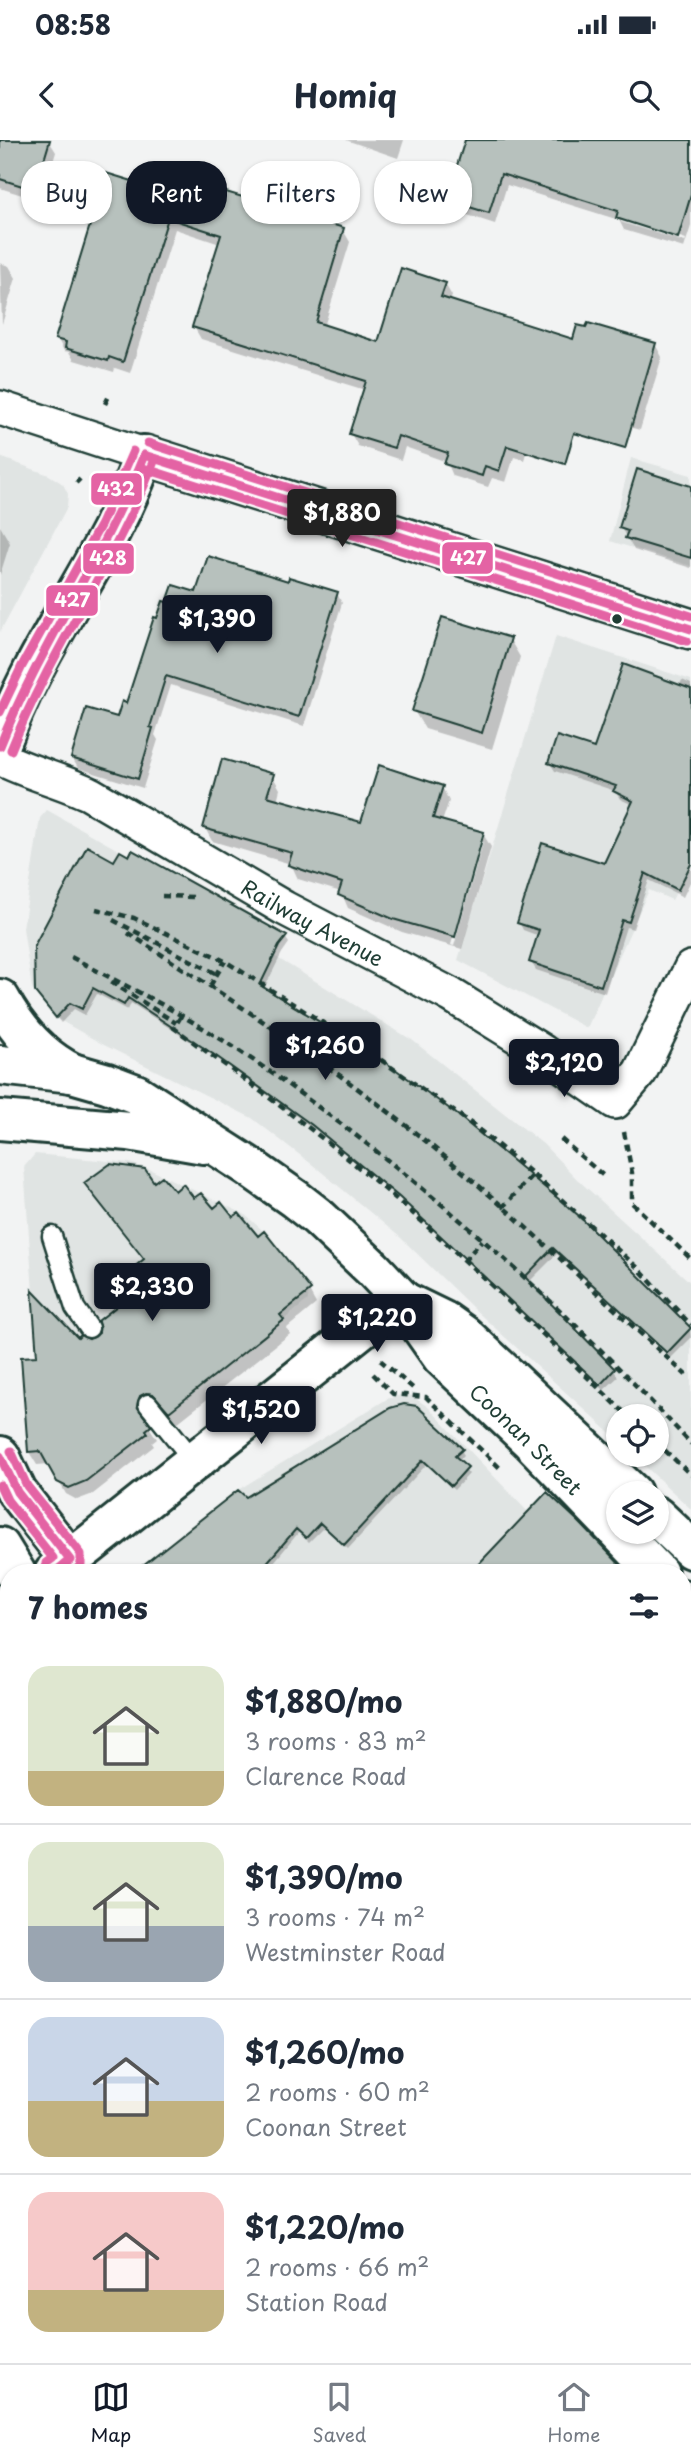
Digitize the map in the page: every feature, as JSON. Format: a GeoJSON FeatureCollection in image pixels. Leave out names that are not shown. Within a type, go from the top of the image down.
{"type":"FeatureCollection","features":[{"type":"Feature","properties":{"kind":"main road"},"geometry":{"type":"LineString","coordinates":[[0,746],[31,673],[122,510],[144,455],[691,629]]}},
{"type":"Feature","properties":{"kind":"main road"},"geometry":{"type":"LineString","coordinates":[[0,999],[12,1020],[38,1052],[72,1073]]}},
{"type":"Feature","properties":{"kind":"main road","name":"Coonan Street"},"geometry":{"type":"LineString","coordinates":[[0,1065],[72,1073],[136,1094],[269,1180],[318,1217],[401,1299],[442,1357],[531,1441],[649,1564]]}},
{"type":"Feature","properties":{"kind":"main road","name":"Coonan Street"},"geometry":{"type":"LineString","coordinates":[[0,1120],[129,1131],[216,1146]]}},
{"type":"Feature","properties":{"kind":"main road"},"geometry":{"type":"LineString","coordinates":[[66,1564],[401,1299]]}},
{"type":"Feature","properties":{"kind":"main road","name":"Coonan Street"},"geometry":{"type":"LineString","coordinates":[[401,1299],[444,1321],[465,1336],[619,1481]]}},
{"type":"Feature","properties":{"kind":"main road"},"geometry":{"type":"LineString","coordinates":[[0,1456],[17,1492],[60,1564]]}},
{"type":"Feature","properties":{"kind":"main road"},"geometry":{"type":"LineString","coordinates":[[669,1528],[691,1549]]}},
{"type":"Feature","properties":{"kind":"main road"},"geometry":{"type":"LineString","coordinates":[[0,1547],[10,1564]]}},
{"type":"Feature","properties":{"kind":"street"},"geometry":{"type":"LineString","coordinates":[[0,408],[144,455]]}},
{"type":"Feature","properties":{"kind":"street","name":"Railway Avenue"},"geometry":{"type":"LineString","coordinates":[[0,758],[90,794],[284,908],[451,995],[543,1052],[615,1102]]}},
{"type":"Feature","properties":{"kind":"street"},"geometry":{"type":"LineString","coordinates":[[615,1102],[640,1072],[691,968]]}},
{"type":"Feature","properties":{"kind":"lane"},"geometry":{"type":"LineString","coordinates":[[51,1236],[75,1308],[89,1328]]}},
{"type":"Feature","properties":{"kind":"lane"},"geometry":{"type":"LineString","coordinates":[[148,1404],[194,1461]]}},
{"type":"Feature","properties":{"kind":"path"},"geometry":{"type":"LineString","coordinates":[[105,404],[109,396]]}},
{"type":"Feature","properties":{"kind":"path"},"geometry":{"type":"LineString","coordinates":[[96,909],[134,918],[225,961],[374,1055],[472,1124],[533,1174],[637,1267],[691,1325]]}},
{"type":"Feature","properties":{"kind":"path"},"geometry":{"type":"LineString","coordinates":[[113,920],[217,974]]}},
{"type":"Feature","properties":{"kind":"path"},"geometry":{"type":"LineString","coordinates":[[128,933],[272,1026],[401,1121],[502,1208],[685,1375]]}},
{"type":"Feature","properties":{"kind":"path"},"geometry":{"type":"LineString","coordinates":[[71,957],[217,1036],[393,1163],[561,1313],[691,1444]]}},
{"type":"Feature","properties":{"kind":"path"},"geometry":{"type":"LineString","coordinates":[[210,986],[225,961]]}},
{"type":"Feature","properties":{"kind":"path"},"geometry":{"type":"LineString","coordinates":[[87,966],[176,1023]]}},
{"type":"Feature","properties":{"kind":"path"},"geometry":{"type":"LineString","coordinates":[[181,1016],[174,1028],[256,1086],[374,1180],[615,1404]]}},
{"type":"Feature","properties":{"kind":"path"},"geometry":{"type":"LineString","coordinates":[[615,1102],[629,1152],[632,1203],[691,1259]]}},
{"type":"Feature","properties":{"kind":"path"},"geometry":{"type":"LineString","coordinates":[[561,1139],[606,1178]]}},
{"type":"Feature","properties":{"kind":"path"},"geometry":{"type":"LineString","coordinates":[[502,1208],[533,1174]]}},
{"type":"Feature","properties":{"kind":"path"},"geometry":{"type":"LineString","coordinates":[[464,1261],[482,1240]]}},
{"type":"Feature","properties":{"kind":"path"},"geometry":{"type":"LineString","coordinates":[[379,1359],[414,1389]]}},
{"type":"Feature","properties":{"kind":"path"},"geometry":{"type":"LineString","coordinates":[[373,1374],[393,1394],[426,1397],[500,1468]]}},
{"type":"Feature","properties":{"kind":"path"},"geometry":{"type":"LineString","coordinates":[[669,1454],[691,1475]]}},
{"type":"Feature","properties":{"kind":"shaded area"},"geometry":{"type":"Polygon","coordinates":[[[0,457],[49,475],[63,484],[68,494],[67,507],[0,632],[0,457]]]}},
{"type":"Feature","properties":{"kind":"shaded area"},"geometry":{"type":"Polygon","coordinates":[[[631,458],[691,475],[691,566],[610,541],[631,458]]]}},
{"type":"Feature","properties":{"kind":"shaded area"},"geometry":{"type":"Polygon","coordinates":[[[556,636],[691,680],[691,864],[672,900],[649,890],[587,1028],[458,960],[556,636]]]}},
{"type":"Feature","properties":{"kind":"shaded area"},"geometry":{"type":"Polygon","coordinates":[[[47,810],[129,856],[132,850],[285,935],[274,956],[412,1040],[543,1144],[577,1179],[691,1283],[691,1509],[669,1488],[669,1481],[661,1481],[646,1467],[669,1467],[669,1404],[606,1404],[606,1429],[473,1308],[401,1238],[252,1118],[104,1045],[56,1018],[32,989],[23,928],[40,818],[47,810]]]}},
{"type":"Feature","properties":{"kind":"shaded area"},"geometry":{"type":"Polygon","coordinates":[[[35,1154],[130,1163],[149,1169],[244,1214],[260,1228],[309,1287],[308,1300],[86,1481],[69,1488],[57,1482],[45,1460],[24,1167],[35,1154]]]}},
{"type":"Feature","properties":{"kind":"shaded area"},"geometry":{"type":"Polygon","coordinates":[[[404,1394],[428,1407],[528,1512],[583,1564],[144,1564],[238,1490],[387,1399],[404,1394]]]}},
{"type":"Feature","properties":{"kind":"building"},"geometry":{"type":"Polygon","coordinates":[[[0,140],[50,140],[44,161],[21,161],[21,186],[0,179],[0,140]]]}},
{"type":"Feature","properties":{"kind":"building"},"geometry":{"type":"Polygon","coordinates":[[[465,140],[691,140],[691,195],[678,238],[616,218],[618,211],[501,174],[489,213],[472,208],[472,161],[458,161],[465,140]]]}},
{"type":"Feature","properties":{"kind":"building"},"geometry":{"type":"Polygon","coordinates":[[[112,175],[126,179],[126,224],[166,224],[123,362],[109,357],[108,361],[65,348],[66,342],[55,339],[90,224],[112,224],[112,175]]]}},
{"type":"Feature","properties":{"kind":"building"},"geometry":{"type":"Polygon","coordinates":[[[227,192],[241,197],[241,224],[331,224],[344,228],[316,322],[378,342],[401,268],[446,283],[441,297],[573,339],[577,325],[586,327],[588,323],[656,343],[625,448],[574,433],[565,464],[507,446],[499,471],[485,466],[482,476],[444,464],[448,453],[398,436],[394,448],[349,434],[366,381],[192,327],[221,235],[187,224],[227,224],[227,192]]]}},
{"type":"Feature","properties":{"kind":"building"},"geometry":{"type":"Polygon","coordinates":[[[637,469],[691,486],[691,558],[625,538],[628,531],[619,528],[637,469]]]}},
{"type":"Feature","properties":{"kind":"building"},"geometry":{"type":"Polygon","coordinates":[[[208,556],[288,581],[289,577],[338,592],[299,717],[166,676],[138,779],[71,758],[86,708],[117,717],[122,701],[126,703],[154,617],[157,618],[163,601],[167,602],[173,585],[196,592],[208,556]]]}},
{"type":"Feature","properties":{"kind":"building"},"geometry":{"type":"Polygon","coordinates":[[[442,617],[511,638],[482,733],[412,711],[442,617]]]}},
{"type":"Feature","properties":{"kind":"building"},"geometry":{"type":"Polygon","coordinates":[[[623,664],[691,689],[691,864],[678,890],[645,873],[629,922],[622,920],[601,986],[529,962],[539,930],[517,923],[542,843],[604,863],[633,801],[613,791],[616,786],[548,763],[557,736],[594,748],[623,664]]]}},
{"type":"Feature","properties":{"kind":"building"},"geometry":{"type":"Polygon","coordinates":[[[222,759],[274,774],[267,796],[361,822],[379,765],[443,786],[433,818],[484,832],[455,937],[393,919],[338,895],[342,883],[288,865],[292,853],[203,828],[222,759]]]}},
{"type":"Feature","properties":{"kind":"building"},"geometry":{"type":"Polygon","coordinates":[[[87,846],[114,861],[120,851],[129,856],[132,850],[287,936],[279,946],[260,985],[391,1066],[454,1112],[578,1215],[691,1328],[667,1353],[553,1248],[525,1277],[615,1369],[600,1385],[399,1197],[312,1125],[216,1056],[128,998],[124,1005],[93,988],[82,1009],[70,1003],[56,1018],[35,992],[34,946],[87,846]]]}},
{"type":"Feature","properties":{"kind":"building"},"geometry":{"type":"Polygon","coordinates":[[[110,1164],[145,1169],[154,1182],[162,1176],[175,1191],[183,1184],[194,1198],[201,1193],[214,1208],[221,1202],[233,1217],[239,1213],[258,1236],[264,1231],[311,1290],[280,1315],[284,1320],[169,1412],[153,1394],[140,1396],[137,1406],[151,1426],[146,1430],[148,1433],[86,1481],[69,1488],[57,1482],[40,1451],[28,1452],[21,1357],[37,1356],[32,1290],[78,1338],[81,1335],[89,1339],[99,1333],[98,1321],[140,1288],[128,1272],[144,1259],[84,1183],[110,1164]]]}},
{"type":"Feature","properties":{"kind":"building"},"geometry":{"type":"Polygon","coordinates":[[[404,1404],[417,1406],[463,1449],[455,1456],[468,1467],[451,1486],[423,1460],[344,1545],[320,1523],[306,1538],[296,1529],[266,1564],[144,1564],[238,1490],[246,1497],[390,1408],[404,1404]]]}},
{"type":"Feature","properties":{"kind":"building"},"geometry":{"type":"Polygon","coordinates":[[[547,1492],[619,1564],[479,1564],[547,1492]]]}},
{"type":"Feature","properties":{"kind":"transit line","name":"432"},"geometry":{"type":"LineString","coordinates":[[148,443],[691,616]]}},
{"type":"Feature","properties":{"kind":"transit line","name":"432"},"geometry":{"type":"LineString","coordinates":[[0,712],[22,666],[101,524],[133,451]]}},
{"type":"Feature","properties":{"kind":"transit line","name":"427"},"geometry":{"type":"LineString","coordinates":[[144,455],[691,629]]}},
{"type":"Feature","properties":{"kind":"transit line","name":"427"},"geometry":{"type":"LineString","coordinates":[[0,746],[34,672],[110,529],[144,455]]}},
{"type":"Feature","properties":{"kind":"transit line","name":"428"},"geometry":{"type":"LineString","coordinates":[[11,750],[45,676],[122,533],[155,459]]}},
{"type":"Feature","properties":{"kind":"transit line","name":"428"},"geometry":{"type":"LineString","coordinates":[[140,467],[687,641]]}},
{"type":"Feature","properties":{"kind":"transit line","name":"432"},"geometry":{"type":"LineString","coordinates":[[11,1451],[27,1486],[81,1554],[81,1564]]}},
{"type":"Feature","properties":{"kind":"transit line","name":"427"},"geometry":{"type":"LineString","coordinates":[[0,1456],[17,1492],[70,1560],[65,1564]]}},
{"type":"Feature","properties":{"kind":"transit line","name":"428"},"geometry":{"type":"LineString","coordinates":[[0,1485],[7,1500],[53,1558],[46,1563]]}}]}
